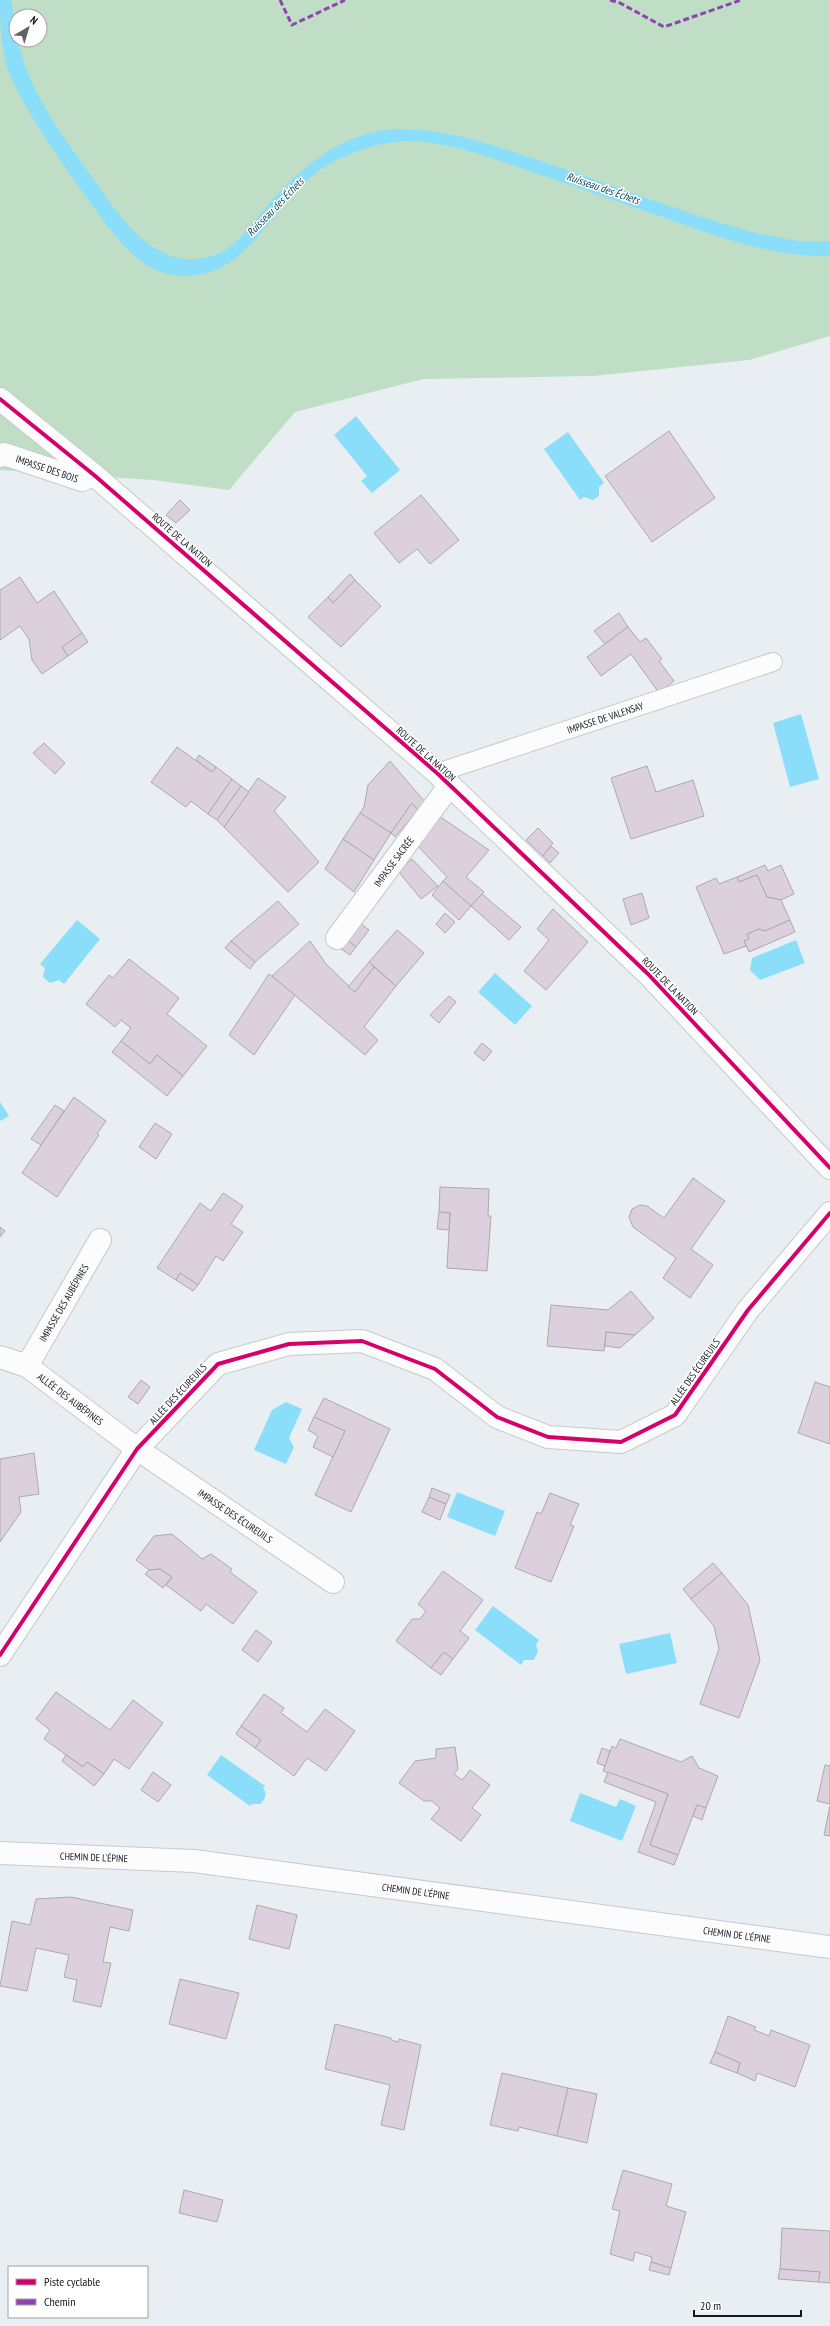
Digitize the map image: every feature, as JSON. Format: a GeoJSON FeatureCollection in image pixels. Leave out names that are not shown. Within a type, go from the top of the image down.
{"type":"FeatureCollection","features":[{"type":"Feature","properties":{"kind":"street","name":"ROUTE DE LA NATION"},"geometry":{"type":"LineString","coordinates":[[0,399],[94,475],[443,779],[648,974],[830,1168]]}},
{"type":"Feature","properties":{"kind":"street","name":"IMPASSE DES BOIS"},"geometry":{"type":"LineString","coordinates":[[0,456],[4,454],[82,480],[94,475]]}},
{"type":"Feature","properties":{"kind":"street","name":"IMPASSE SACRÉE"},"geometry":{"type":"LineString","coordinates":[[337,938],[443,779]]}},
{"type":"Feature","properties":{"kind":"street","name":"ALLÉE DES ÉCUREUILS"},"geometry":{"type":"LineString","coordinates":[[0,1654],[137,1449],[218,1364],[289,1344],[362,1341],[435,1369],[497,1418],[548,1437],[621,1442],[675,1415],[748,1310],[830,1213]]}},
{"type":"Feature","properties":{"kind":"street","name":"IMPASSE DES AUBÉPINES"},"geometry":{"type":"LineString","coordinates":[[27,1366],[100,1240]]}},
{"type":"Feature","properties":{"kind":"street","name":"ALLÉE DES AUBÉPINES"},"geometry":{"type":"LineString","coordinates":[[0,1357],[27,1366],[137,1449]]}},
{"type":"Feature","properties":{"kind":"street","name":"IMPASSE DES ÉCUREUILS"},"geometry":{"type":"LineString","coordinates":[[137,1449],[333,1582]]}},
{"type":"Feature","properties":{"kind":"street","name":"CHEMIN DE L'ÉPINE"},"geometry":{"type":"LineString","coordinates":[[0,1853],[194,1861],[830,1946]]}},
{"type":"Feature","properties":{"kind":"lane","name":"IMPASSE DE VALENSAY"},"geometry":{"type":"LineString","coordinates":[[443,779],[773,662]]}},
{"type":"Feature","properties":{"kind":"green space"},"geometry":{"type":"Polygon","coordinates":[[[0,0],[830,0],[830,336],[749,360],[593,376],[423,379],[295,412],[229,490],[153,480],[0,470],[0,0]]]}},
{"type":"Feature","properties":{"kind":"water","name":"Ruisseau des Échets"},"geometry":{"type":"Polygon","coordinates":[[[0,0],[11,0],[12,8],[8,8],[8,48],[20,48],[31,81],[51,118],[119,215],[143,240],[172,256],[187,259],[204,258],[223,251],[244,234],[286,185],[315,160],[348,141],[365,134],[384,130],[403,129],[422,130],[459,136],[496,146],[678,209],[756,233],[798,241],[830,241],[830,256],[792,254],[738,243],[488,157],[445,145],[415,141],[383,144],[367,148],[352,153],[323,168],[296,191],[256,239],[226,265],[207,273],[186,276],[164,273],[145,264],[126,248],[117,238],[51,147],[14,84],[6,64],[0,21],[0,0]]]}},
{"type":"Feature","properties":{"kind":"water"},"geometry":{"type":"Polygon","coordinates":[[[356,416],[400,470],[372,493],[361,481],[367,476],[334,435],[356,416]]]}},
{"type":"Feature","properties":{"kind":"water"},"geometry":{"type":"Polygon","coordinates":[[[568,432],[604,483],[599,487],[599,496],[593,500],[584,497],[580,500],[544,449],[568,432]]]}},
{"type":"Feature","properties":{"kind":"water"},"geometry":{"type":"Polygon","coordinates":[[[801,714],[819,779],[790,787],[773,723],[801,714]]]}},
{"type":"Feature","properties":{"kind":"water"},"geometry":{"type":"Polygon","coordinates":[[[77,920],[100,939],[64,984],[59,980],[50,983],[43,977],[45,968],[40,964],[77,920]]]}},
{"type":"Feature","properties":{"kind":"water"},"geometry":{"type":"Polygon","coordinates":[[[796,940],[805,963],[760,980],[750,970],[752,958],[796,940]]]}},
{"type":"Feature","properties":{"kind":"water"},"geometry":{"type":"Polygon","coordinates":[[[495,973],[532,1006],[515,1025],[478,992],[495,973]]]}},
{"type":"Feature","properties":{"kind":"water"},"geometry":{"type":"Polygon","coordinates":[[[0,1102],[9,1116],[0,1121],[0,1102]]]}},
{"type":"Feature","properties":{"kind":"water"},"geometry":{"type":"Polygon","coordinates":[[[286,1402],[302,1409],[289,1438],[294,1447],[286,1464],[254,1450],[272,1410],[286,1402]]]}},
{"type":"Feature","properties":{"kind":"water"},"geometry":{"type":"Polygon","coordinates":[[[457,1492],[505,1511],[495,1536],[447,1517],[457,1492]]]}},
{"type":"Feature","properties":{"kind":"water"},"geometry":{"type":"Polygon","coordinates":[[[493,1606],[539,1640],[536,1645],[538,1651],[534,1660],[524,1660],[521,1665],[475,1630],[493,1606]]]}},
{"type":"Feature","properties":{"kind":"water"},"geometry":{"type":"Polygon","coordinates":[[[670,1633],[677,1663],[626,1674],[619,1644],[670,1633]]]}},
{"type":"Feature","properties":{"kind":"water"},"geometry":{"type":"Polygon","coordinates":[[[221,1755],[265,1786],[263,1788],[265,1796],[260,1804],[252,1804],[250,1806],[207,1775],[221,1755]]]}},
{"type":"Feature","properties":{"kind":"water"},"geometry":{"type":"Polygon","coordinates":[[[580,1793],[616,1807],[620,1799],[636,1806],[622,1841],[570,1821],[580,1793]]]}},
{"type":"Feature","properties":{"kind":"building"},"geometry":{"type":"Polygon","coordinates":[[[669,431],[715,498],[652,542],[605,476],[669,431]]]}},
{"type":"Feature","properties":{"kind":"building"},"geometry":{"type":"Polygon","coordinates":[[[421,495],[459,540],[430,564],[417,549],[399,563],[374,533],[421,495]]]}},
{"type":"Feature","properties":{"kind":"building"},"geometry":{"type":"Polygon","coordinates":[[[180,500],[190,510],[176,523],[166,515],[180,500]]]}},
{"type":"Feature","properties":{"kind":"building"},"geometry":{"type":"Polygon","coordinates":[[[350,574],[355,580],[333,603],[328,597],[350,574]]]}},
{"type":"Feature","properties":{"kind":"building"},"geometry":{"type":"Polygon","coordinates":[[[20,577],[37,603],[54,591],[82,633],[62,647],[68,656],[42,674],[32,660],[29,639],[20,626],[0,640],[0,590],[20,577]]]}},
{"type":"Feature","properties":{"kind":"building"},"geometry":{"type":"Polygon","coordinates":[[[355,580],[381,606],[341,647],[308,617],[328,597],[333,603],[355,580]]]}},
{"type":"Feature","properties":{"kind":"building"},"geometry":{"type":"Polygon","coordinates":[[[619,613],[628,627],[605,644],[594,631],[619,613]]]}},
{"type":"Feature","properties":{"kind":"building"},"geometry":{"type":"Polygon","coordinates":[[[628,627],[640,642],[646,638],[662,659],[659,661],[674,681],[659,693],[631,654],[601,676],[587,657],[628,627]]]}},
{"type":"Feature","properties":{"kind":"building"},"geometry":{"type":"Polygon","coordinates":[[[82,633],[88,642],[68,656],[62,647],[82,633]]]}},
{"type":"Feature","properties":{"kind":"building"},"geometry":{"type":"Polygon","coordinates":[[[44,743],[65,763],[55,774],[33,753],[44,743]]]}},
{"type":"Feature","properties":{"kind":"building"},"geometry":{"type":"Polygon","coordinates":[[[177,747],[212,772],[216,767],[232,779],[208,814],[191,801],[186,807],[151,782],[177,747]]]}},
{"type":"Feature","properties":{"kind":"building"},"geometry":{"type":"Polygon","coordinates":[[[199,755],[216,767],[212,772],[196,760],[199,755]]]}},
{"type":"Feature","properties":{"kind":"building"},"geometry":{"type":"Polygon","coordinates":[[[390,761],[425,802],[418,810],[412,803],[391,833],[360,813],[364,807],[368,785],[390,761]]]}},
{"type":"Feature","properties":{"kind":"building"},"geometry":{"type":"Polygon","coordinates":[[[647,766],[656,792],[693,780],[704,816],[631,839],[611,778],[647,766]]]}},
{"type":"Feature","properties":{"kind":"building"},"geometry":{"type":"Polygon","coordinates":[[[258,778],[286,797],[274,811],[319,862],[288,892],[224,827],[258,778]]]}},
{"type":"Feature","properties":{"kind":"building"},"geometry":{"type":"Polygon","coordinates":[[[232,779],[241,786],[217,820],[208,814],[232,779]]]}},
{"type":"Feature","properties":{"kind":"building"},"geometry":{"type":"Polygon","coordinates":[[[241,786],[249,792],[224,827],[217,820],[241,786]]]}},
{"type":"Feature","properties":{"kind":"building"},"geometry":{"type":"Polygon","coordinates":[[[412,803],[418,810],[395,837],[391,833],[412,803]]]}},
{"type":"Feature","properties":{"kind":"building"},"geometry":{"type":"Polygon","coordinates":[[[360,813],[391,833],[374,860],[343,839],[360,813]]]}},
{"type":"Feature","properties":{"kind":"building"},"geometry":{"type":"Polygon","coordinates":[[[436,814],[489,850],[466,877],[484,892],[471,906],[443,881],[447,877],[416,844],[436,814]]]}},
{"type":"Feature","properties":{"kind":"building"},"geometry":{"type":"Polygon","coordinates":[[[538,828],[553,843],[543,856],[526,840],[538,828]]]}},
{"type":"Feature","properties":{"kind":"building"},"geometry":{"type":"Polygon","coordinates":[[[343,839],[374,860],[354,892],[325,869],[343,839]]]}},
{"type":"Feature","properties":{"kind":"building"},"geometry":{"type":"Polygon","coordinates":[[[551,846],[559,853],[550,863],[543,856],[551,846]]]}},
{"type":"Feature","properties":{"kind":"building"},"geometry":{"type":"Polygon","coordinates":[[[412,859],[438,886],[421,899],[398,871],[412,859]]]}},
{"type":"Feature","properties":{"kind":"building"},"geometry":{"type":"Polygon","coordinates":[[[765,865],[768,871],[781,865],[794,894],[781,900],[767,897],[757,875],[739,882],[737,877],[765,865]]]}},
{"type":"Feature","properties":{"kind":"building"},"geometry":{"type":"Polygon","coordinates":[[[757,875],[767,897],[781,900],[790,920],[765,931],[759,929],[747,934],[749,939],[744,941],[746,946],[724,954],[696,887],[716,878],[719,884],[737,877],[739,882],[757,875]]]}},
{"type":"Feature","properties":{"kind":"building"},"geometry":{"type":"Polygon","coordinates":[[[443,881],[471,906],[459,920],[432,895],[443,881]]]}},
{"type":"Feature","properties":{"kind":"building"},"geometry":{"type":"Polygon","coordinates":[[[642,893],[649,918],[631,925],[623,899],[642,893]]]}},
{"type":"Feature","properties":{"kind":"building"},"geometry":{"type":"Polygon","coordinates":[[[482,894],[521,927],[509,940],[471,906],[482,894]]]}},
{"type":"Feature","properties":{"kind":"building"},"geometry":{"type":"Polygon","coordinates":[[[278,901],[299,924],[255,962],[231,941],[278,901]]]}},
{"type":"Feature","properties":{"kind":"building"},"geometry":{"type":"Polygon","coordinates":[[[553,909],[588,942],[546,990],[524,971],[549,940],[537,929],[553,909]]]}},
{"type":"Feature","properties":{"kind":"building"},"geometry":{"type":"Polygon","coordinates":[[[445,913],[455,922],[445,933],[436,924],[445,913]]]}},
{"type":"Feature","properties":{"kind":"building"},"geometry":{"type":"Polygon","coordinates":[[[790,920],[795,932],[749,952],[744,941],[749,939],[747,934],[759,929],[765,931],[790,920]]]}},
{"type":"Feature","properties":{"kind":"building"},"geometry":{"type":"Polygon","coordinates":[[[360,923],[369,930],[356,947],[347,940],[360,923]]]}},
{"type":"Feature","properties":{"kind":"building"},"geometry":{"type":"Polygon","coordinates":[[[397,930],[424,953],[396,986],[369,962],[397,930]]]}},
{"type":"Feature","properties":{"kind":"building"},"geometry":{"type":"Polygon","coordinates":[[[347,940],[356,947],[350,955],[340,948],[347,940]]]}},
{"type":"Feature","properties":{"kind":"building"},"geometry":{"type":"Polygon","coordinates":[[[231,941],[255,962],[250,969],[225,948],[231,941]]]}},
{"type":"Feature","properties":{"kind":"building"},"geometry":{"type":"Polygon","coordinates":[[[310,941],[326,964],[355,992],[374,967],[396,986],[364,1027],[378,1040],[365,1055],[272,976],[310,941]]]}},
{"type":"Feature","properties":{"kind":"building"},"geometry":{"type":"Polygon","coordinates":[[[129,959],[179,998],[167,1014],[207,1046],[183,1076],[157,1055],[150,1064],[121,1041],[131,1028],[121,1020],[115,1027],[86,1004],[109,975],[113,978],[129,959]]]}},
{"type":"Feature","properties":{"kind":"building"},"geometry":{"type":"Polygon","coordinates":[[[369,962],[374,967],[355,992],[348,987],[369,962]]]}},
{"type":"Feature","properties":{"kind":"building"},"geometry":{"type":"Polygon","coordinates":[[[269,974],[295,995],[254,1055],[229,1035],[269,974]]]}},
{"type":"Feature","properties":{"kind":"building"},"geometry":{"type":"Polygon","coordinates":[[[449,996],[456,1002],[439,1023],[430,1015],[449,996]]]}},
{"type":"Feature","properties":{"kind":"building"},"geometry":{"type":"Polygon","coordinates":[[[121,1041],[150,1064],[157,1055],[183,1076],[167,1096],[112,1052],[121,1041]]]}},
{"type":"Feature","properties":{"kind":"building"},"geometry":{"type":"Polygon","coordinates":[[[482,1043],[492,1051],[484,1061],[474,1053],[482,1043]]]}},
{"type":"Feature","properties":{"kind":"building"},"geometry":{"type":"Polygon","coordinates":[[[74,1097],[106,1121],[97,1134],[99,1135],[57,1197],[22,1173],[74,1097]]]}},
{"type":"Feature","properties":{"kind":"building"},"geometry":{"type":"Polygon","coordinates":[[[55,1105],[64,1111],[41,1145],[31,1139],[55,1105]]]}},
{"type":"Feature","properties":{"kind":"building"},"geometry":{"type":"Polygon","coordinates":[[[155,1123],[172,1134],[156,1159],[139,1147],[155,1123]]]}},
{"type":"Feature","properties":{"kind":"building"},"geometry":{"type":"Polygon","coordinates":[[[693,1178],[725,1201],[691,1249],[713,1265],[690,1298],[663,1278],[676,1258],[633,1227],[629,1217],[632,1209],[640,1205],[647,1206],[664,1218],[693,1178]]]}},
{"type":"Feature","properties":{"kind":"building"},"geometry":{"type":"Polygon","coordinates":[[[440,1187],[489,1189],[488,1216],[491,1216],[487,1271],[447,1268],[450,1213],[439,1212],[440,1187]]]}},
{"type":"Feature","properties":{"kind":"building"},"geometry":{"type":"Polygon","coordinates":[[[223,1193],[243,1206],[231,1224],[243,1232],[223,1261],[216,1256],[198,1285],[180,1273],[176,1280],[157,1268],[200,1203],[211,1211],[223,1193]]]}},
{"type":"Feature","properties":{"kind":"building"},"geometry":{"type":"Polygon","coordinates":[[[439,1212],[450,1213],[449,1230],[437,1229],[439,1212]]]}},
{"type":"Feature","properties":{"kind":"building"},"geometry":{"type":"Polygon","coordinates":[[[0,1227],[5,1231],[0,1237],[0,1227]]]}},
{"type":"Feature","properties":{"kind":"building"},"geometry":{"type":"Polygon","coordinates":[[[180,1273],[198,1285],[193,1291],[176,1280],[180,1273]]]}},
{"type":"Feature","properties":{"kind":"building"},"geometry":{"type":"Polygon","coordinates":[[[631,1291],[654,1318],[635,1335],[606,1332],[604,1351],[547,1346],[551,1305],[608,1310],[631,1291]]]}},
{"type":"Feature","properties":{"kind":"building"},"geometry":{"type":"Polygon","coordinates":[[[606,1332],[635,1335],[620,1348],[605,1346],[606,1332]]]}},
{"type":"Feature","properties":{"kind":"building"},"geometry":{"type":"Polygon","coordinates":[[[141,1380],[150,1387],[138,1404],[128,1397],[141,1380]]]}},
{"type":"Feature","properties":{"kind":"building"},"geometry":{"type":"Polygon","coordinates":[[[815,1382],[830,1387],[830,1444],[798,1433],[815,1382]]]}},
{"type":"Feature","properties":{"kind":"building"},"geometry":{"type":"Polygon","coordinates":[[[324,1398],[390,1429],[351,1512],[315,1495],[345,1431],[314,1417],[324,1398]]]}},
{"type":"Feature","properties":{"kind":"building"},"geometry":{"type":"Polygon","coordinates":[[[314,1417],[345,1431],[333,1457],[313,1447],[318,1436],[308,1430],[314,1417]]]}},
{"type":"Feature","properties":{"kind":"building"},"geometry":{"type":"Polygon","coordinates":[[[34,1453],[39,1494],[19,1497],[21,1512],[0,1542],[0,1459],[34,1453]]]}},
{"type":"Feature","properties":{"kind":"building"},"geometry":{"type":"Polygon","coordinates":[[[432,1488],[450,1495],[446,1504],[429,1497],[432,1488]]]}},
{"type":"Feature","properties":{"kind":"building"},"geometry":{"type":"Polygon","coordinates":[[[550,1493],[579,1504],[570,1525],[574,1526],[551,1582],[515,1568],[537,1512],[541,1514],[550,1493]]]}},
{"type":"Feature","properties":{"kind":"building"},"geometry":{"type":"Polygon","coordinates":[[[429,1497],[446,1504],[440,1520],[422,1512],[429,1497]]]}},
{"type":"Feature","properties":{"kind":"building"},"geometry":{"type":"Polygon","coordinates":[[[172,1534],[202,1559],[211,1554],[232,1569],[230,1572],[257,1592],[233,1624],[206,1604],[201,1611],[166,1585],[172,1577],[160,1569],[149,1570],[136,1560],[154,1536],[172,1534]]]}},
{"type":"Feature","properties":{"kind":"building"},"geometry":{"type":"Polygon","coordinates":[[[713,1563],[722,1573],[691,1599],[683,1589],[713,1563]]]}},
{"type":"Feature","properties":{"kind":"building"},"geometry":{"type":"Polygon","coordinates":[[[160,1569],[172,1577],[163,1588],[145,1574],[149,1570],[160,1569]]]}},
{"type":"Feature","properties":{"kind":"building"},"geometry":{"type":"Polygon","coordinates":[[[443,1571],[483,1600],[460,1631],[469,1638],[453,1659],[444,1652],[431,1668],[396,1641],[412,1619],[420,1619],[426,1611],[418,1604],[443,1571]]]}},
{"type":"Feature","properties":{"kind":"building"},"geometry":{"type":"Polygon","coordinates":[[[722,1573],[748,1605],[760,1660],[739,1718],[700,1704],[719,1649],[714,1626],[691,1599],[722,1573]]]}},
{"type":"Feature","properties":{"kind":"building"},"geometry":{"type":"Polygon","coordinates":[[[256,1630],[272,1642],[258,1662],[242,1650],[256,1630]]]}},
{"type":"Feature","properties":{"kind":"building"},"geometry":{"type":"Polygon","coordinates":[[[444,1652],[453,1659],[441,1675],[431,1668],[444,1652]]]}},
{"type":"Feature","properties":{"kind":"building"},"geometry":{"type":"Polygon","coordinates":[[[56,1692],[110,1730],[133,1700],[163,1723],[129,1769],[114,1759],[104,1774],[87,1762],[83,1767],[44,1739],[50,1730],[36,1719],[56,1692]]]}},
{"type":"Feature","properties":{"kind":"building"},"geometry":{"type":"Polygon","coordinates":[[[264,1694],[284,1708],[281,1713],[307,1732],[325,1709],[355,1731],[326,1771],[307,1758],[294,1776],[255,1748],[261,1740],[241,1726],[264,1694]]]}},
{"type":"Feature","properties":{"kind":"building"},"geometry":{"type":"Polygon","coordinates":[[[241,1726],[261,1740],[255,1748],[236,1734],[241,1726]]]}},
{"type":"Feature","properties":{"kind":"building"},"geometry":{"type":"Polygon","coordinates":[[[620,1739],[681,1762],[692,1756],[699,1768],[718,1776],[706,1808],[697,1805],[678,1855],[650,1845],[668,1794],[603,1771],[612,1746],[616,1748],[620,1739]]]}},
{"type":"Feature","properties":{"kind":"building"},"geometry":{"type":"Polygon","coordinates":[[[455,1747],[458,1769],[454,1774],[462,1780],[470,1770],[490,1785],[472,1808],[481,1815],[461,1841],[431,1819],[440,1808],[432,1801],[424,1801],[399,1783],[415,1761],[436,1758],[436,1749],[455,1747]]]}},
{"type":"Feature","properties":{"kind":"building"},"geometry":{"type":"Polygon","coordinates":[[[602,1748],[610,1751],[605,1766],[597,1763],[602,1748]]]}},
{"type":"Feature","properties":{"kind":"building"},"geometry":{"type":"Polygon","coordinates":[[[66,1755],[83,1767],[87,1762],[104,1774],[94,1786],[62,1761],[66,1755]]]}},
{"type":"Feature","properties":{"kind":"building"},"geometry":{"type":"Polygon","coordinates":[[[825,1765],[830,1766],[830,1804],[817,1801],[825,1765]]]}},
{"type":"Feature","properties":{"kind":"building"},"geometry":{"type":"Polygon","coordinates":[[[153,1772],[171,1785],[158,1802],[141,1790],[153,1772]]]}},
{"type":"Feature","properties":{"kind":"building"},"geometry":{"type":"Polygon","coordinates":[[[608,1772],[668,1794],[650,1845],[678,1855],[674,1865],[638,1852],[656,1802],[604,1782],[608,1772]]]}},
{"type":"Feature","properties":{"kind":"building"},"geometry":{"type":"Polygon","coordinates":[[[697,1805],[706,1808],[702,1820],[693,1816],[697,1805]]]}},
{"type":"Feature","properties":{"kind":"building"},"geometry":{"type":"Polygon","coordinates":[[[830,1806],[830,1836],[824,1835],[830,1806]]]}},
{"type":"Feature","properties":{"kind":"building"},"geometry":{"type":"Polygon","coordinates":[[[71,1897],[133,1910],[129,1931],[110,1927],[103,1962],[111,1963],[101,2007],[73,2001],[77,1980],[64,1977],[69,1955],[36,1948],[27,1991],[0,1986],[12,1921],[30,1925],[36,1899],[71,1897]]]}},
{"type":"Feature","properties":{"kind":"building"},"geometry":{"type":"Polygon","coordinates":[[[257,1905],[297,1915],[289,1949],[249,1939],[257,1905]]]}},
{"type":"Feature","properties":{"kind":"building"},"geometry":{"type":"Polygon","coordinates":[[[180,1979],[239,1993],[226,2039],[169,2024],[180,1979]]]}},
{"type":"Feature","properties":{"kind":"building"},"geometry":{"type":"Polygon","coordinates":[[[728,2016],[756,2027],[754,2030],[769,2036],[771,2030],[810,2045],[795,2087],[757,2073],[755,2081],[737,2073],[740,2063],[715,2052],[728,2016]]]}},
{"type":"Feature","properties":{"kind":"building"},"geometry":{"type":"Polygon","coordinates":[[[335,2024],[391,2038],[391,2040],[398,2042],[399,2039],[421,2045],[404,2130],[381,2125],[390,2085],[325,2069],[335,2024]]]}},
{"type":"Feature","properties":{"kind":"building"},"geometry":{"type":"Polygon","coordinates":[[[715,2052],[740,2063],[737,2073],[710,2063],[715,2052]]]}},
{"type":"Feature","properties":{"kind":"building"},"geometry":{"type":"Polygon","coordinates":[[[502,2073],[568,2088],[557,2136],[519,2127],[518,2131],[490,2125],[502,2073]]]}},
{"type":"Feature","properties":{"kind":"building"},"geometry":{"type":"Polygon","coordinates":[[[568,2088],[597,2094],[587,2143],[557,2136],[568,2088]]]}},
{"type":"Feature","properties":{"kind":"building"},"geometry":{"type":"Polygon","coordinates":[[[623,2170],[672,2184],[666,2206],[686,2212],[671,2268],[651,2262],[652,2257],[635,2252],[633,2261],[610,2254],[620,2211],[612,2209],[623,2170]]]}},
{"type":"Feature","properties":{"kind":"building"},"geometry":{"type":"Polygon","coordinates":[[[184,2190],[223,2200],[217,2222],[179,2213],[184,2190]]]}},
{"type":"Feature","properties":{"kind":"building"},"geometry":{"type":"Polygon","coordinates":[[[782,2228],[830,2231],[830,2283],[818,2282],[820,2272],[780,2269],[782,2228]]]}},
{"type":"Feature","properties":{"kind":"building"},"geometry":{"type":"Polygon","coordinates":[[[651,2262],[671,2268],[669,2275],[649,2270],[651,2262]]]}},
{"type":"Feature","properties":{"kind":"building"},"geometry":{"type":"Polygon","coordinates":[[[780,2269],[820,2272],[818,2282],[778,2279],[780,2269]]]}},
{"type":"Feature","properties":{"kind":"marked path"},"geometry":{"type":"LineString","coordinates":[[280,0],[292,25],[345,0]]}},
{"type":"Feature","properties":{"kind":"marked path"},"geometry":{"type":"LineString","coordinates":[[610,0],[620,3],[664,27],[741,0]]}},
{"type":"Feature","properties":{"kind":"cycle path"},"geometry":{"type":"LineString","coordinates":[[0,399],[94,475],[437,773],[648,974],[830,1168]]}},
{"type":"Feature","properties":{"kind":"cycle path"},"geometry":{"type":"LineString","coordinates":[[0,1655],[137,1449],[218,1364],[289,1344],[362,1341],[435,1369],[497,1417],[548,1437],[621,1442],[675,1415],[748,1310],[830,1213]]}}]}
